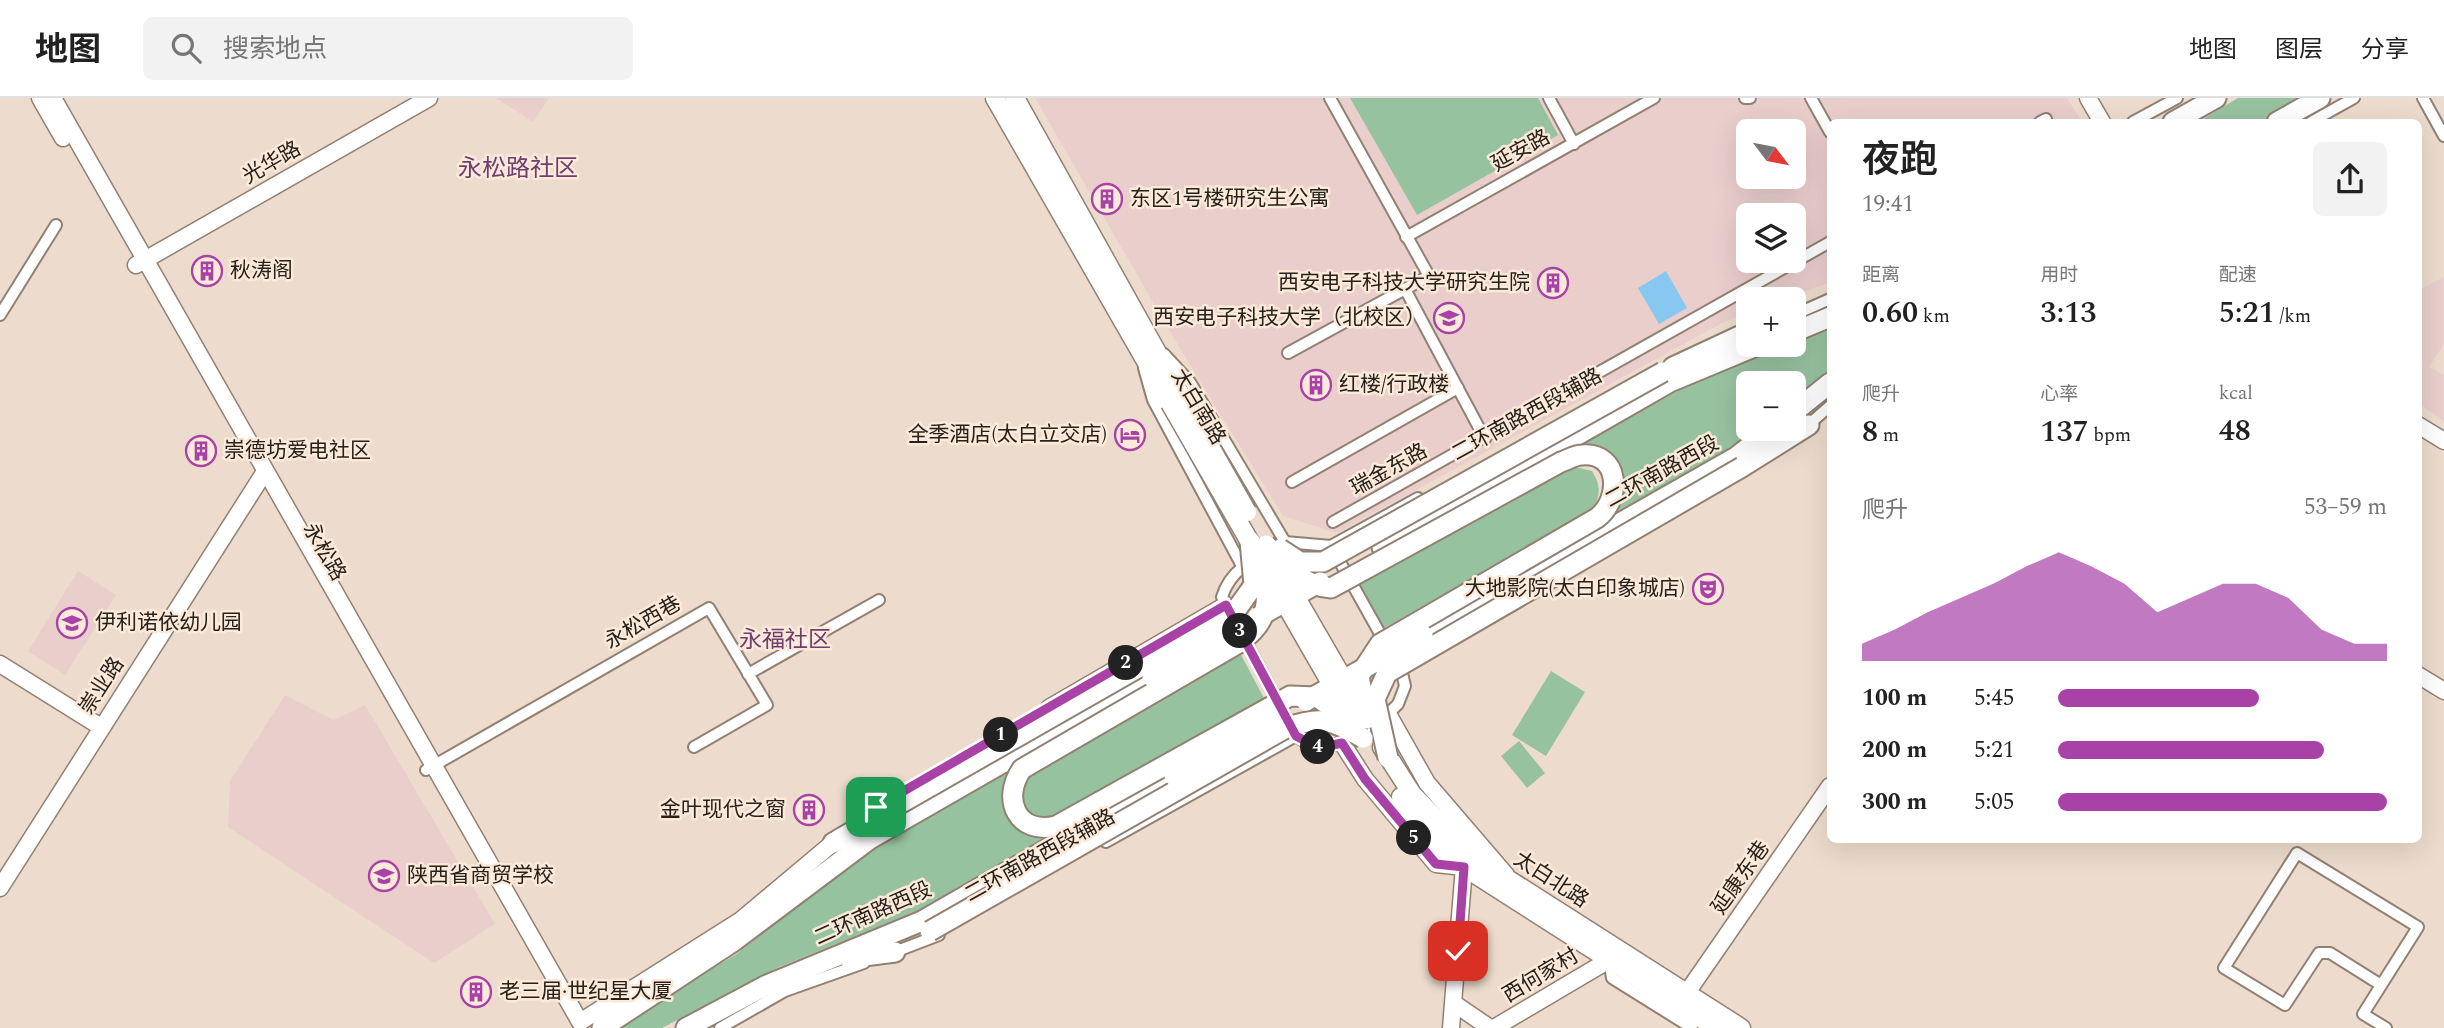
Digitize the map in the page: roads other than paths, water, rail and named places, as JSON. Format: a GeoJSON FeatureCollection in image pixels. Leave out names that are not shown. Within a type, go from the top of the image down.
{"type":"FeatureCollection","features":[{"type":"Feature","properties":{"kind":"highway"},"geometry":{"type":"LineString","coordinates":[[2178,119],[2216,98]]}},
{"type":"Feature","properties":{"kind":"highway"},"geometry":{"type":"LineString","coordinates":[[2282,119],[2320,98]]}},
{"type":"Feature","properties":{"kind":"highway"},"geometry":{"type":"LineString","coordinates":[[1806,327],[1827,318]]}},
{"type":"Feature","properties":{"kind":"highway"},"geometry":{"type":"LineString","coordinates":[[1265,545],[1294,559],[1323,562],[1736,339]]}},
{"type":"Feature","properties":{"kind":"highway"},"geometry":{"type":"LineString","coordinates":[[602,1028],[734,941],[870,839],[1522,468],[1666,377],[1736,353]]}},
{"type":"Feature","properties":{"kind":"highway"},"geometry":{"type":"LineString","coordinates":[[1806,408],[1827,386]]}},
{"type":"Feature","properties":{"kind":"highway","name":"二环南路西段"},"geometry":{"type":"LineString","coordinates":[[926,926],[1111,812],[1570,549],[1739,462],[1760,441]]}},
{"type":"Feature","properties":{"kind":"highway"},"geometry":{"type":"LineString","coordinates":[[1739,462],[1765,441]]}},
{"type":"Feature","properties":{"kind":"highway"},"geometry":{"type":"LineString","coordinates":[[1388,758],[1375,699],[1387,673],[1739,462],[1766,441]]}},
{"type":"Feature","properties":{"kind":"highway"},"geometry":{"type":"LineString","coordinates":[[1265,545],[1306,582],[1314,587],[1331,588],[1548,469],[1582,455],[1604,463],[1611,471],[1615,489],[1607,510],[1586,525],[1380,644],[1364,663],[1359,676],[1364,728]]}},
{"type":"Feature","properties":{"kind":"highway"},"geometry":{"type":"LineString","coordinates":[[1522,468],[1548,469]]}},
{"type":"Feature","properties":{"kind":"highway"},"geometry":{"type":"LineString","coordinates":[[1507,491],[1522,468]]}},
{"type":"Feature","properties":{"kind":"highway"},"geometry":{"type":"LineString","coordinates":[[1533,555],[1570,549],[1586,525]]}},
{"type":"Feature","properties":{"kind":"highway"},"geometry":{"type":"LineString","coordinates":[[1265,545],[1267,597],[1260,626],[1237,644],[1022,769],[1015,779],[1011,798],[1016,813],[1026,822],[1043,829],[1073,817],[1290,696],[1317,697],[1364,728]]}},
{"type":"Feature","properties":{"kind":"highway"},"geometry":{"type":"LineString","coordinates":[[833,843],[1234,614],[1254,585],[1265,545]]}},
{"type":"Feature","properties":{"kind":"highway"},"geometry":{"type":"LineString","coordinates":[[823,962],[926,926],[1286,728],[1314,719],[1323,719],[1364,728]]}},
{"type":"Feature","properties":{"kind":"highway"},"geometry":{"type":"LineString","coordinates":[[1061,728],[1086,730]]}},
{"type":"Feature","properties":{"kind":"highway"},"geometry":{"type":"LineString","coordinates":[[1044,754],[1061,728]]}},
{"type":"Feature","properties":{"kind":"highway"},"geometry":{"type":"LineString","coordinates":[[1073,817],[1111,812],[1133,782]]}},
{"type":"Feature","properties":{"kind":"highway"},"geometry":{"type":"LineString","coordinates":[[823,962],[895,952]]}},
{"type":"Feature","properties":{"kind":"highway","name":"二环南路西段"},"geometry":{"type":"LineString","coordinates":[[687,1028],[767,985],[823,962]]}},
{"type":"Feature","properties":{"kind":"main road","name":"太白南路"},"geometry":{"type":"LineString","coordinates":[[995,98],[1147,348]]}},
{"type":"Feature","properties":{"kind":"main road","name":"太白南路"},"geometry":{"type":"LineString","coordinates":[[1016,98],[1147,348],[1265,545],[1364,728]]}},
{"type":"Feature","properties":{"kind":"main road","name":"太白北路"},"geometry":{"type":"LineString","coordinates":[[1364,728],[1412,794],[1473,857],[1741,1028]]}},
{"type":"Feature","properties":{"kind":"main road","name":"太白北路"},"geometry":{"type":"LineString","coordinates":[[1364,728],[1415,816],[1464,867],[1716,1028]]}},
{"type":"Feature","properties":{"kind":"street","name":"永松路"},"geometry":{"type":"LineString","coordinates":[[40,98],[137,258],[574,1026]]}},
{"type":"Feature","properties":{"kind":"street","name":"永松路"},"geometry":{"type":"LineString","coordinates":[[53,98],[137,258]]}},
{"type":"Feature","properties":{"kind":"street","name":"光华路"},"geometry":{"type":"LineString","coordinates":[[137,258],[409,98]]}},
{"type":"Feature","properties":{"kind":"street","name":"光华路"},"geometry":{"type":"LineString","coordinates":[[137,258],[429,98]]}},
{"type":"Feature","properties":{"kind":"street"},"geometry":{"type":"LineString","coordinates":[[1288,353],[1429,276],[1330,98]]}},
{"type":"Feature","properties":{"kind":"street"},"geometry":{"type":"LineString","coordinates":[[1549,98],[1574,144]]}},
{"type":"Feature","properties":{"kind":"street","name":"延安路"},"geometry":{"type":"LineString","coordinates":[[1406,237],[1654,98]]}},
{"type":"Feature","properties":{"kind":"street"},"geometry":{"type":"LineString","coordinates":[[1811,98],[1827,127]]}},
{"type":"Feature","properties":{"kind":"street"},"geometry":{"type":"LineString","coordinates":[[2088,98],[2100,119]]}},
{"type":"Feature","properties":{"kind":"street"},"geometry":{"type":"LineString","coordinates":[[2138,119],[2177,98]]}},
{"type":"Feature","properties":{"kind":"street"},"geometry":{"type":"LineString","coordinates":[[2316,119],[2354,98]]}},
{"type":"Feature","properties":{"kind":"street"},"geometry":{"type":"LineString","coordinates":[[2423,98],[2444,136]]}},
{"type":"Feature","properties":{"kind":"street"},"geometry":{"type":"LineString","coordinates":[[0,315],[57,225]]}},
{"type":"Feature","properties":{"kind":"street","name":"瑞金东路"},"geometry":{"type":"LineString","coordinates":[[1333,522],[1485,439],[1827,244]]}},
{"type":"Feature","properties":{"kind":"street"},"geometry":{"type":"LineString","coordinates":[[1405,289],[1485,439]]}},
{"type":"Feature","properties":{"kind":"street"},"geometry":{"type":"LineString","coordinates":[[1806,309],[1827,300]]}},
{"type":"Feature","properties":{"kind":"street","name":"二环南路西段辅路"},"geometry":{"type":"LineString","coordinates":[[1331,546],[1658,365],[1736,336]]}},
{"type":"Feature","properties":{"kind":"street"},"geometry":{"type":"LineString","coordinates":[[1147,348],[1191,382],[1265,545]]}},
{"type":"Feature","properties":{"kind":"street"},"geometry":{"type":"LineString","coordinates":[[1147,348],[1153,400],[1242,566]]}},
{"type":"Feature","properties":{"kind":"street"},"geometry":{"type":"LineString","coordinates":[[1292,482],[1458,388]]}},
{"type":"Feature","properties":{"kind":"street"},"geometry":{"type":"LineString","coordinates":[[1806,412],[1827,407]]}},
{"type":"Feature","properties":{"kind":"street"},"geometry":{"type":"LineString","coordinates":[[2422,427],[2444,441]]}},
{"type":"Feature","properties":{"kind":"street"},"geometry":{"type":"LineString","coordinates":[[1402,673],[1751,473],[1778,441]]}},
{"type":"Feature","properties":{"kind":"street","name":"崇业路"},"geometry":{"type":"LineString","coordinates":[[0,888],[262,477]]}},
{"type":"Feature","properties":{"kind":"street"},"geometry":{"type":"LineString","coordinates":[[1265,545],[1331,546],[1402,673],[1405,686],[1398,704],[1388,714],[1342,743],[1319,748],[1296,736],[1222,597],[1225,587],[1242,566],[1265,545]]}},
{"type":"Feature","properties":{"kind":"street"},"geometry":{"type":"LineString","coordinates":[[748,674],[879,600]]}},
{"type":"Feature","properties":{"kind":"street"},"geometry":{"type":"LineString","coordinates":[[574,1026],[741,920],[876,807],[1226,605]]}},
{"type":"Feature","properties":{"kind":"street","name":"永松西巷"},"geometry":{"type":"LineString","coordinates":[[429,768],[709,608],[767,705],[694,747]]}},
{"type":"Feature","properties":{"kind":"street"},"geometry":{"type":"LineString","coordinates":[[0,664],[101,727]]}},
{"type":"Feature","properties":{"kind":"street"},"geometry":{"type":"LineString","coordinates":[[2422,677],[2444,691]]}},
{"type":"Feature","properties":{"kind":"street"},"geometry":{"type":"LineString","coordinates":[[1388,714],[1427,783],[1511,883]]}},
{"type":"Feature","properties":{"kind":"street","name":"二环南路西段辅路"},"geometry":{"type":"LineString","coordinates":[[720,1028],[785,991],[925,942],[1296,736]]}},
{"type":"Feature","properties":{"kind":"street"},"geometry":{"type":"LineString","coordinates":[[1342,743],[1365,779],[1436,864],[1464,867],[1451,1028]]}},
{"type":"Feature","properties":{"kind":"street","name":"延康东巷"},"geometry":{"type":"LineString","coordinates":[[1686,994],[1827,790]]}},
{"type":"Feature","properties":{"kind":"street"},"geometry":{"type":"LineString","coordinates":[[2381,985],[2330,953],[2319,953],[2285,1005],[2224,968],[2297,853],[2417,927],[2381,985],[2363,1014],[2386,1028]]}},
{"type":"Feature","properties":{"kind":"street"},"geometry":{"type":"LineString","coordinates":[[1609,960],[1612,978],[1692,1028]]}},
{"type":"Feature","properties":{"kind":"street","name":"西何家村"},"geometry":{"type":"LineString","coordinates":[[1492,1028],[1609,960]]}},
{"type":"Feature","properties":{"kind":"street"},"geometry":{"type":"LineString","coordinates":[[574,1026],[661,991]]}},
{"type":"Feature","properties":{"kind":"street"},"geometry":{"type":"LineString","coordinates":[[1455,1004],[1492,1028]]}},
{"type":"Feature","properties":{"kind":"water"},"geometry":{"type":"Polygon","coordinates":[[[1666,271],[1687,308],[1659,324],[1638,288],[1666,271]]]}},
{"type":"Feature","properties":{"kind":"place","name":"东区1号楼研究生公寓"},"geometry":{"type":"Point","coordinates":[1107,199]}},
{"type":"Feature","properties":{"kind":"place","name":"秋涛阁"},"geometry":{"type":"Point","coordinates":[207,271]}},
{"type":"Feature","properties":{"kind":"place","name":"西安电子科技大学研究生院"},"geometry":{"type":"Point","coordinates":[1553,283]}},
{"type":"Feature","properties":{"kind":"place","name":"西安电子科技大学（北校区）"},"geometry":{"type":"Point","coordinates":[1449,318]}},
{"type":"Feature","properties":{"kind":"place","name":"红楼/行政楼"},"geometry":{"type":"Point","coordinates":[1316,385]}},
{"type":"Feature","properties":{"kind":"place","name":"全季酒店(太白立交店)"},"geometry":{"type":"Point","coordinates":[1130,435]}},
{"type":"Feature","properties":{"kind":"place","name":"崇德坊爱电社区"},"geometry":{"type":"Point","coordinates":[201,451]}},
{"type":"Feature","properties":{"kind":"place","name":"大地影院(太白印象城店)"},"geometry":{"type":"Point","coordinates":[1708,589]}},
{"type":"Feature","properties":{"kind":"place","name":"伊利诺依幼儿园"},"geometry":{"type":"Point","coordinates":[72,623]}},
{"type":"Feature","properties":{"kind":"place","name":"金叶现代之窗"},"geometry":{"type":"Point","coordinates":[809,810]}},
{"type":"Feature","properties":{"kind":"place","name":"陕西省商贸学校"},"geometry":{"type":"Point","coordinates":[384,876]}},
{"type":"Feature","properties":{"kind":"place","name":"老三届·世纪星大厦"},"geometry":{"type":"Point","coordinates":[476,992]}},
{"type":"Feature","properties":{"kind":"district","name":"永松路社区"},"geometry":{"type":"Point","coordinates":[518,169]}},
{"type":"Feature","properties":{"kind":"district","name":"永福社区"},"geometry":{"type":"Point","coordinates":[785,640]}}]}
